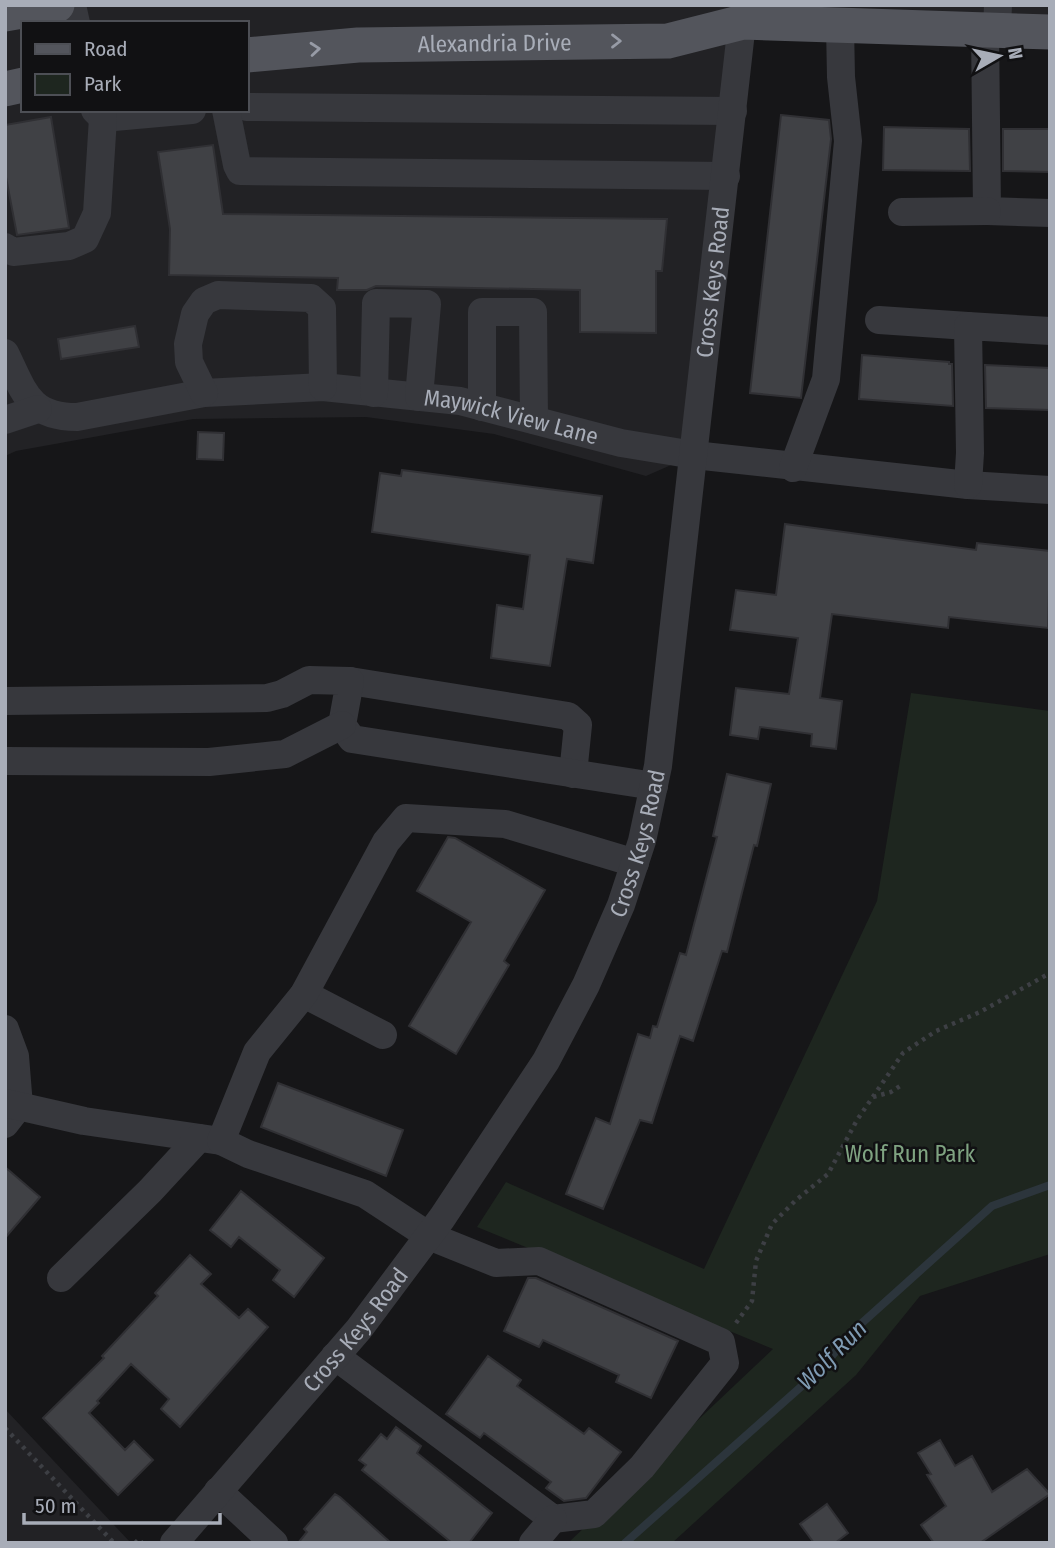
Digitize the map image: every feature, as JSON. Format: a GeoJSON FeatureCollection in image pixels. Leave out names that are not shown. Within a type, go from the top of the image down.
{"type":"FeatureCollection","features":[{"type":"Feature","properties":{"kind":"main road"},"geometry":{"type":"LineString","coordinates":[[5,14],[57,5]]}},
{"type":"Feature","properties":{"kind":"main road","name":"Alexandria Drive"},"geometry":{"type":"LineString","coordinates":[[709,5],[743,13],[840,26],[993,22],[1050,32]]}},
{"type":"Feature","properties":{"kind":"main road","name":"Alexandria Drive"},"geometry":{"type":"LineString","coordinates":[[248,55],[358,45],[668,41],[743,13]]}},
{"type":"Feature","properties":{"kind":"street","name":"Cross Keys Road"},"geometry":{"type":"LineString","coordinates":[[174,1543],[359,1329],[429,1236],[546,1061],[586,985],[621,905],[635,863],[654,786],[743,13]]}},
{"type":"Feature","properties":{"kind":"street"},"geometry":{"type":"LineString","coordinates":[[987,211],[993,22]]}},
{"type":"Feature","properties":{"kind":"street"},"geometry":{"type":"LineString","coordinates":[[793,468],[826,379],[848,141],[841,77],[840,26]]}},
{"type":"Feature","properties":{"kind":"street"},"geometry":{"type":"LineString","coordinates":[[248,107],[733,111]]}},
{"type":"Feature","properties":{"kind":"street"},"geometry":{"type":"LineString","coordinates":[[5,247],[13,253],[69,246],[85,239],[97,213],[99,114],[146,112]]}},
{"type":"Feature","properties":{"kind":"street"},"geometry":{"type":"LineString","coordinates":[[226,112],[240,171],[726,176]]}},
{"type":"Feature","properties":{"kind":"street"},"geometry":{"type":"LineString","coordinates":[[902,212],[1050,213]]}},
{"type":"Feature","properties":{"kind":"street"},"geometry":{"type":"LineString","coordinates":[[204,393],[189,362],[188,344],[195,314],[204,301],[218,295],[311,298],[322,308],[323,387]]}},
{"type":"Feature","properties":{"kind":"street"},"geometry":{"type":"LineString","coordinates":[[374,393],[376,303],[427,304],[419,397]]}},
{"type":"Feature","properties":{"kind":"street"},"geometry":{"type":"LineString","coordinates":[[482,407],[482,312],[533,312],[534,420]]}},
{"type":"Feature","properties":{"kind":"street"},"geometry":{"type":"LineString","coordinates":[[879,320],[1050,331]]}},
{"type":"Feature","properties":{"kind":"street"},"geometry":{"type":"LineString","coordinates":[[968,326],[968,485]]}},
{"type":"Feature","properties":{"kind":"street"},"geometry":{"type":"LineString","coordinates":[[5,352],[26,396],[38,409],[5,420]]}},
{"type":"Feature","properties":{"kind":"street","name":"Maywick View Lane"},"geometry":{"type":"LineString","coordinates":[[38,409],[49,415],[77,418],[204,393],[323,387],[460,401],[621,443],[694,455],[793,468],[1050,490]]}},
{"type":"Feature","properties":{"kind":"street"},"geometry":{"type":"LineString","coordinates":[[5,701],[267,698],[282,694],[309,680],[350,681],[568,716],[578,725],[573,774]]}},
{"type":"Feature","properties":{"kind":"street"},"geometry":{"type":"LineString","coordinates":[[350,681],[342,725],[352,739],[654,786]]}},
{"type":"Feature","properties":{"kind":"street"},"geometry":{"type":"LineString","coordinates":[[5,761],[209,762],[285,754],[342,725]]}},
{"type":"Feature","properties":{"kind":"street"},"geometry":{"type":"LineString","coordinates":[[61,1278],[150,1191],[210,1139],[257,1052],[304,994],[387,842],[407,818],[505,824],[635,863]]}},
{"type":"Feature","properties":{"kind":"street"},"geometry":{"type":"LineString","coordinates":[[304,994],[383,1035]]}},
{"type":"Feature","properties":{"kind":"street"},"geometry":{"type":"LineString","coordinates":[[5,1028],[15,1056],[10,1111],[210,1139],[365,1194],[429,1236],[496,1263],[539,1261],[721,1342],[725,1363],[642,1466],[594,1514],[553,1519],[533,1543]]}},
{"type":"Feature","properties":{"kind":"street"},"geometry":{"type":"LineString","coordinates":[[335,1356],[553,1519]]}},
{"type":"Feature","properties":{"kind":"street"},"geometry":{"type":"LineString","coordinates":[[218,1491],[274,1543]]}},
{"type":"Feature","properties":{"kind":"path"},"geometry":{"type":"LineString","coordinates":[[721,1342],[752,1301],[756,1261],[772,1224],[828,1174],[872,1097],[903,1053],[936,1031],[980,1012],[1050,973]]}},
{"type":"Feature","properties":{"kind":"path"},"geometry":{"type":"LineString","coordinates":[[872,1097],[891,1092],[903,1084]]}},
{"type":"Feature","properties":{"kind":"path"},"geometry":{"type":"LineString","coordinates":[[5,1428],[114,1543]]}},
{"type":"Feature","properties":{"kind":"path"},"geometry":{"type":"LineString","coordinates":[[135,1543],[139,1539],[142,1543]]}},
{"type":"Feature","properties":{"kind":"shaded area"},"geometry":{"type":"Polygon","coordinates":[[[5,5],[1050,5],[1050,29],[743,22],[694,455],[646,476],[494,434],[366,417],[193,419],[16,451],[5,456],[5,5]]]}},
{"type":"Feature","properties":{"kind":"shaded area"},"geometry":{"type":"Polygon","coordinates":[[[5,1409],[130,1542],[130,1543],[5,1543],[5,1409]]]}},
{"type":"Feature","properties":{"kind":"green space","name":"Wolf Run Park"},"geometry":{"type":"Polygon","coordinates":[[[911,693],[1050,711],[1050,1254],[920,1296],[856,1375],[672,1543],[568,1543],[773,1349],[477,1227],[506,1182],[704,1269],[877,901],[911,693]]]}},
{"type":"Feature","properties":{"kind":"building"},"geometry":{"type":"Polygon","coordinates":[[[781,115],[829,120],[831,139],[801,398],[750,393],[781,115]]]}},
{"type":"Feature","properties":{"kind":"building"},"geometry":{"type":"Polygon","coordinates":[[[51,117],[69,228],[17,235],[5,172],[5,125],[51,117]]]}},
{"type":"Feature","properties":{"kind":"building"},"geometry":{"type":"Polygon","coordinates":[[[884,127],[969,129],[970,171],[883,170],[884,127]]]}},
{"type":"Feature","properties":{"kind":"building"},"geometry":{"type":"Polygon","coordinates":[[[1003,129],[1050,129],[1050,172],[1003,171],[1003,129]]]}},
{"type":"Feature","properties":{"kind":"building"},"geometry":{"type":"Polygon","coordinates":[[[213,145],[223,214],[667,219],[662,271],[656,271],[656,333],[580,332],[580,290],[376,286],[367,290],[337,290],[338,278],[169,275],[170,229],[158,152],[213,145]]]}},
{"type":"Feature","properties":{"kind":"building"},"geometry":{"type":"Polygon","coordinates":[[[135,326],[139,347],[61,359],[58,339],[135,326]]]}},
{"type":"Feature","properties":{"kind":"building"},"geometry":{"type":"Polygon","coordinates":[[[862,355],[949,362],[952,364],[953,406],[859,399],[862,355]]]}},
{"type":"Feature","properties":{"kind":"building"},"geometry":{"type":"Polygon","coordinates":[[[985,365],[1050,368],[1050,410],[986,408],[985,365]]]}},
{"type":"Feature","properties":{"kind":"building"},"geometry":{"type":"Polygon","coordinates":[[[198,432],[224,433],[223,460],[197,459],[198,432]]]}},
{"type":"Feature","properties":{"kind":"building"},"geometry":{"type":"Polygon","coordinates":[[[402,470],[602,496],[593,563],[567,559],[550,666],[491,658],[497,605],[523,609],[530,555],[372,532],[380,473],[401,476],[402,470]]]}},
{"type":"Feature","properties":{"kind":"building"},"geometry":{"type":"Polygon","coordinates":[[[785,524],[976,550],[977,543],[1050,551],[1048,628],[949,617],[948,628],[832,614],[820,698],[842,701],[836,749],[811,746],[812,734],[760,727],[758,739],[730,735],[736,688],[789,694],[798,638],[730,630],[736,590],[776,595],[785,524]]]}},
{"type":"Feature","properties":{"kind":"building"},"geometry":{"type":"Polygon","coordinates":[[[727,774],[771,784],[757,846],[754,845],[727,952],[722,951],[693,1041],[680,1036],[652,1123],[640,1120],[603,1209],[566,1194],[596,1118],[610,1124],[638,1034],[650,1038],[653,1026],[657,1027],[680,953],[686,955],[717,837],[713,836],[727,774]]]}},
{"type":"Feature","properties":{"kind":"building"},"geometry":{"type":"Polygon","coordinates":[[[448,837],[455,838],[545,890],[504,961],[509,965],[456,1054],[409,1026],[471,922],[417,891],[448,837]]]}},
{"type":"Feature","properties":{"kind":"building"},"geometry":{"type":"Polygon","coordinates":[[[278,1083],[403,1130],[386,1176],[261,1127],[278,1083]]]}},
{"type":"Feature","properties":{"kind":"building"},"geometry":{"type":"Polygon","coordinates":[[[5,1167],[40,1197],[5,1238],[5,1167]]]}},
{"type":"Feature","properties":{"kind":"building"},"geometry":{"type":"Polygon","coordinates":[[[241,1191],[324,1258],[294,1297],[273,1280],[280,1270],[239,1237],[231,1247],[210,1230],[241,1191]]]}},
{"type":"Feature","properties":{"kind":"building"},"geometry":{"type":"Polygon","coordinates":[[[190,1255],[211,1274],[201,1284],[239,1318],[248,1309],[268,1327],[180,1427],[161,1409],[169,1399],[131,1364],[97,1401],[99,1403],[89,1413],[125,1450],[134,1441],[153,1460],[118,1495],[43,1418],[104,1358],[102,1356],[158,1296],[155,1293],[190,1255]]]}},
{"type":"Feature","properties":{"kind":"building"},"geometry":{"type":"Polygon","coordinates":[[[528,1278],[536,1278],[678,1341],[651,1398],[616,1382],[619,1375],[543,1340],[539,1347],[504,1331],[528,1278]]]}},
{"type":"Feature","properties":{"kind":"building"},"geometry":{"type":"Polygon","coordinates":[[[488,1356],[521,1380],[517,1386],[584,1434],[589,1428],[621,1452],[586,1498],[564,1501],[546,1488],[551,1482],[484,1433],[480,1438],[446,1414],[488,1356]]]}},
{"type":"Feature","properties":{"kind":"building"},"geometry":{"type":"Polygon","coordinates":[[[396,1427],[421,1446],[417,1453],[492,1513],[469,1543],[452,1543],[362,1470],[366,1465],[359,1460],[381,1434],[387,1439],[396,1427]]]}},
{"type":"Feature","properties":{"kind":"building"},"geometry":{"type":"Polygon","coordinates":[[[940,1440],[955,1466],[972,1456],[992,1492],[1027,1469],[1050,1494],[980,1543],[934,1543],[921,1525],[946,1506],[927,1475],[931,1474],[918,1453],[940,1440]]]}},
{"type":"Feature","properties":{"kind":"building"},"geometry":{"type":"Polygon","coordinates":[[[335,1494],[391,1543],[298,1543],[307,1532],[304,1529],[335,1494]]]}},
{"type":"Feature","properties":{"kind":"building"},"geometry":{"type":"Polygon","coordinates":[[[827,1504],[848,1533],[835,1543],[814,1543],[800,1524],[827,1504]]]}},
{"type":"Feature","properties":{"kind":"waterway","name":"Wolf Run"},"geometry":{"type":"LineString","coordinates":[[625,1543],[821,1369],[853,1331],[992,1206],[1050,1185]]}}]}
